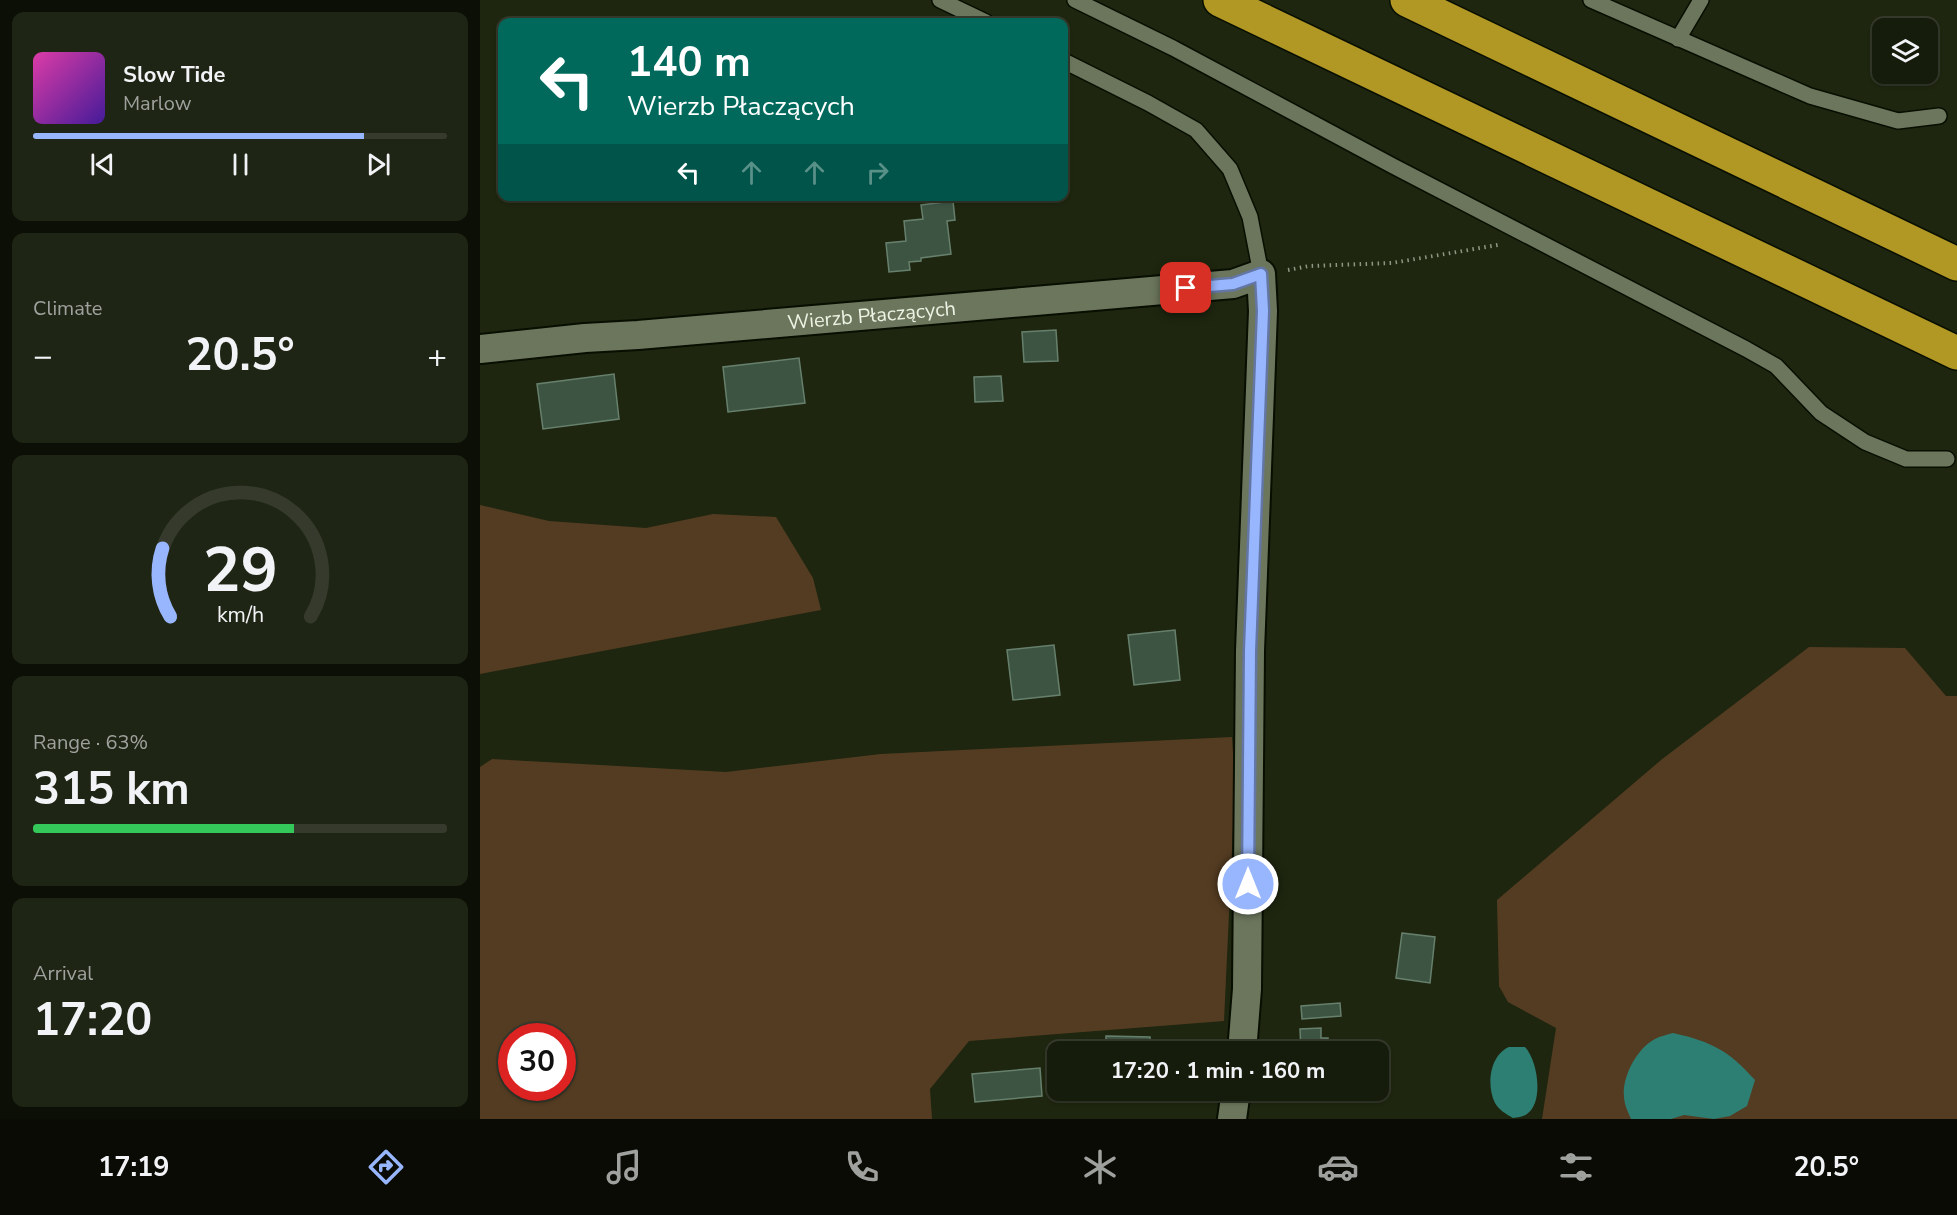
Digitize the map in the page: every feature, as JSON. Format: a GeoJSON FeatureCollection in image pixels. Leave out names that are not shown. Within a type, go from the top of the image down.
{"type":"FeatureCollection","features":[{"type":"Feature","properties":{"kind":"highway"},"geometry":{"type":"LineString","coordinates":[[1220,0],[1957,353]]}},
{"type":"Feature","properties":{"kind":"highway"},"geometry":{"type":"LineString","coordinates":[[1407,0],[1957,264]]}},
{"type":"Feature","properties":{"kind":"street","name":"Wierzb Płaczących"},"geometry":{"type":"LineString","coordinates":[[480,349],[585,338],[1233,284],[1261,274]]}},
{"type":"Feature","properties":{"kind":"street"},"geometry":{"type":"LineString","coordinates":[[1243,1041],[1248,988],[1250,651],[1263,311],[1261,274]]}},
{"type":"Feature","properties":{"kind":"street"},"geometry":{"type":"LineString","coordinates":[[1232,1119],[1234,1101]]}},
{"type":"Feature","properties":{"kind":"lane"},"geometry":{"type":"LineString","coordinates":[[940,0],[978,18]]}},
{"type":"Feature","properties":{"kind":"lane"},"geometry":{"type":"LineString","coordinates":[[1075,0],[1173,48],[1776,366],[1821,413],[1865,442],[1906,459],[1947,459]]}},
{"type":"Feature","properties":{"kind":"lane"},"geometry":{"type":"LineString","coordinates":[[1591,0],[1810,96],[1898,121],[1939,116]]}},
{"type":"Feature","properties":{"kind":"lane"},"geometry":{"type":"LineString","coordinates":[[1678,39],[1701,0]]}},
{"type":"Feature","properties":{"kind":"lane"},"geometry":{"type":"LineString","coordinates":[[1068,63],[1196,130],[1230,169],[1250,217],[1261,274]]}},
{"type":"Feature","properties":{"kind":"path"},"geometry":{"type":"LineString","coordinates":[[1261,274],[1309,266],[1392,263],[1534,239]]}},
{"type":"Feature","properties":{"kind":"shaded area"},"geometry":{"type":"Polygon","coordinates":[[[480,505],[549,521],[646,528],[713,514],[776,517],[813,578],[821,610],[480,674],[480,505]]]}},
{"type":"Feature","properties":{"kind":"shaded area"},"geometry":{"type":"Polygon","coordinates":[[[1809,647],[1905,648],[1946,696],[1957,696],[1957,1119],[1542,1119],[1556,1028],[1508,1002],[1499,986],[1497,900],[1661,760],[1809,647]]]}},
{"type":"Feature","properties":{"kind":"shaded area"},"geometry":{"type":"Polygon","coordinates":[[[1232,737],[1235,785],[1224,1021],[969,1041],[930,1089],[932,1119],[480,1119],[480,767],[492,759],[726,772],[881,754],[1232,737]]]}},
{"type":"Feature","properties":{"kind":"water"},"geometry":{"type":"Polygon","coordinates":[[[1673,1033],[1709,1044],[1736,1061],[1755,1080],[1747,1106],[1730,1116],[1714,1119],[1684,1115],[1671,1119],[1631,1119],[1626,1108],[1624,1088],[1628,1072],[1648,1043],[1673,1033]]]}},
{"type":"Feature","properties":{"kind":"water"},"geometry":{"type":"Polygon","coordinates":[[[1509,1047],[1525,1047],[1530,1053],[1537,1081],[1536,1100],[1532,1108],[1525,1115],[1513,1118],[1495,1103],[1490,1079],[1494,1063],[1509,1047]]]}},
{"type":"Feature","properties":{"kind":"building"},"geometry":{"type":"Polygon","coordinates":[[[953,201],[955,220],[947,221],[951,254],[921,258],[921,261],[909,262],[910,270],[889,272],[886,243],[906,241],[904,221],[923,219],[921,205],[953,201]]]}},
{"type":"Feature","properties":{"kind":"building"},"geometry":{"type":"Polygon","coordinates":[[[1056,330],[1058,361],[1024,362],[1022,332],[1056,330]]]}},
{"type":"Feature","properties":{"kind":"building"},"geometry":{"type":"Polygon","coordinates":[[[799,358],[805,403],[728,412],[723,367],[799,358]]]}},
{"type":"Feature","properties":{"kind":"building"},"geometry":{"type":"Polygon","coordinates":[[[614,374],[619,419],[543,429],[537,384],[614,374]]]}},
{"type":"Feature","properties":{"kind":"building"},"geometry":{"type":"Polygon","coordinates":[[[1001,376],[1003,401],[975,402],[974,377],[1001,376]]]}},
{"type":"Feature","properties":{"kind":"building"},"geometry":{"type":"Polygon","coordinates":[[[1175,630],[1180,680],[1134,685],[1128,635],[1175,630]]]}},
{"type":"Feature","properties":{"kind":"building"},"geometry":{"type":"Polygon","coordinates":[[[1054,645],[1060,695],[1013,700],[1007,650],[1054,645]]]}},
{"type":"Feature","properties":{"kind":"building"},"geometry":{"type":"Polygon","coordinates":[[[1402,933],[1435,937],[1430,983],[1396,978],[1402,933]]]}},
{"type":"Feature","properties":{"kind":"building"},"geometry":{"type":"Polygon","coordinates":[[[1340,1003],[1341,1016],[1302,1019],[1301,1006],[1340,1003]]]}},
{"type":"Feature","properties":{"kind":"building"},"geometry":{"type":"Polygon","coordinates":[[[1321,1028],[1321,1038],[1328,1038],[1328,1041],[1301,1041],[1300,1029],[1321,1028]]]}},
{"type":"Feature","properties":{"kind":"building"},"geometry":{"type":"Polygon","coordinates":[[[1106,1036],[1150,1037],[1150,1041],[1106,1041],[1106,1036]]]}},
{"type":"Feature","properties":{"kind":"building"},"geometry":{"type":"Polygon","coordinates":[[[1040,1068],[1042,1096],[975,1102],[972,1074],[1040,1068]]]}},
{"type":"Feature","properties":{"kind":"route"},"geometry":{"type":"LineString","coordinates":[[1186,288],[1233,284],[1261,274],[1263,311],[1250,651],[1248,884]]}}]}
